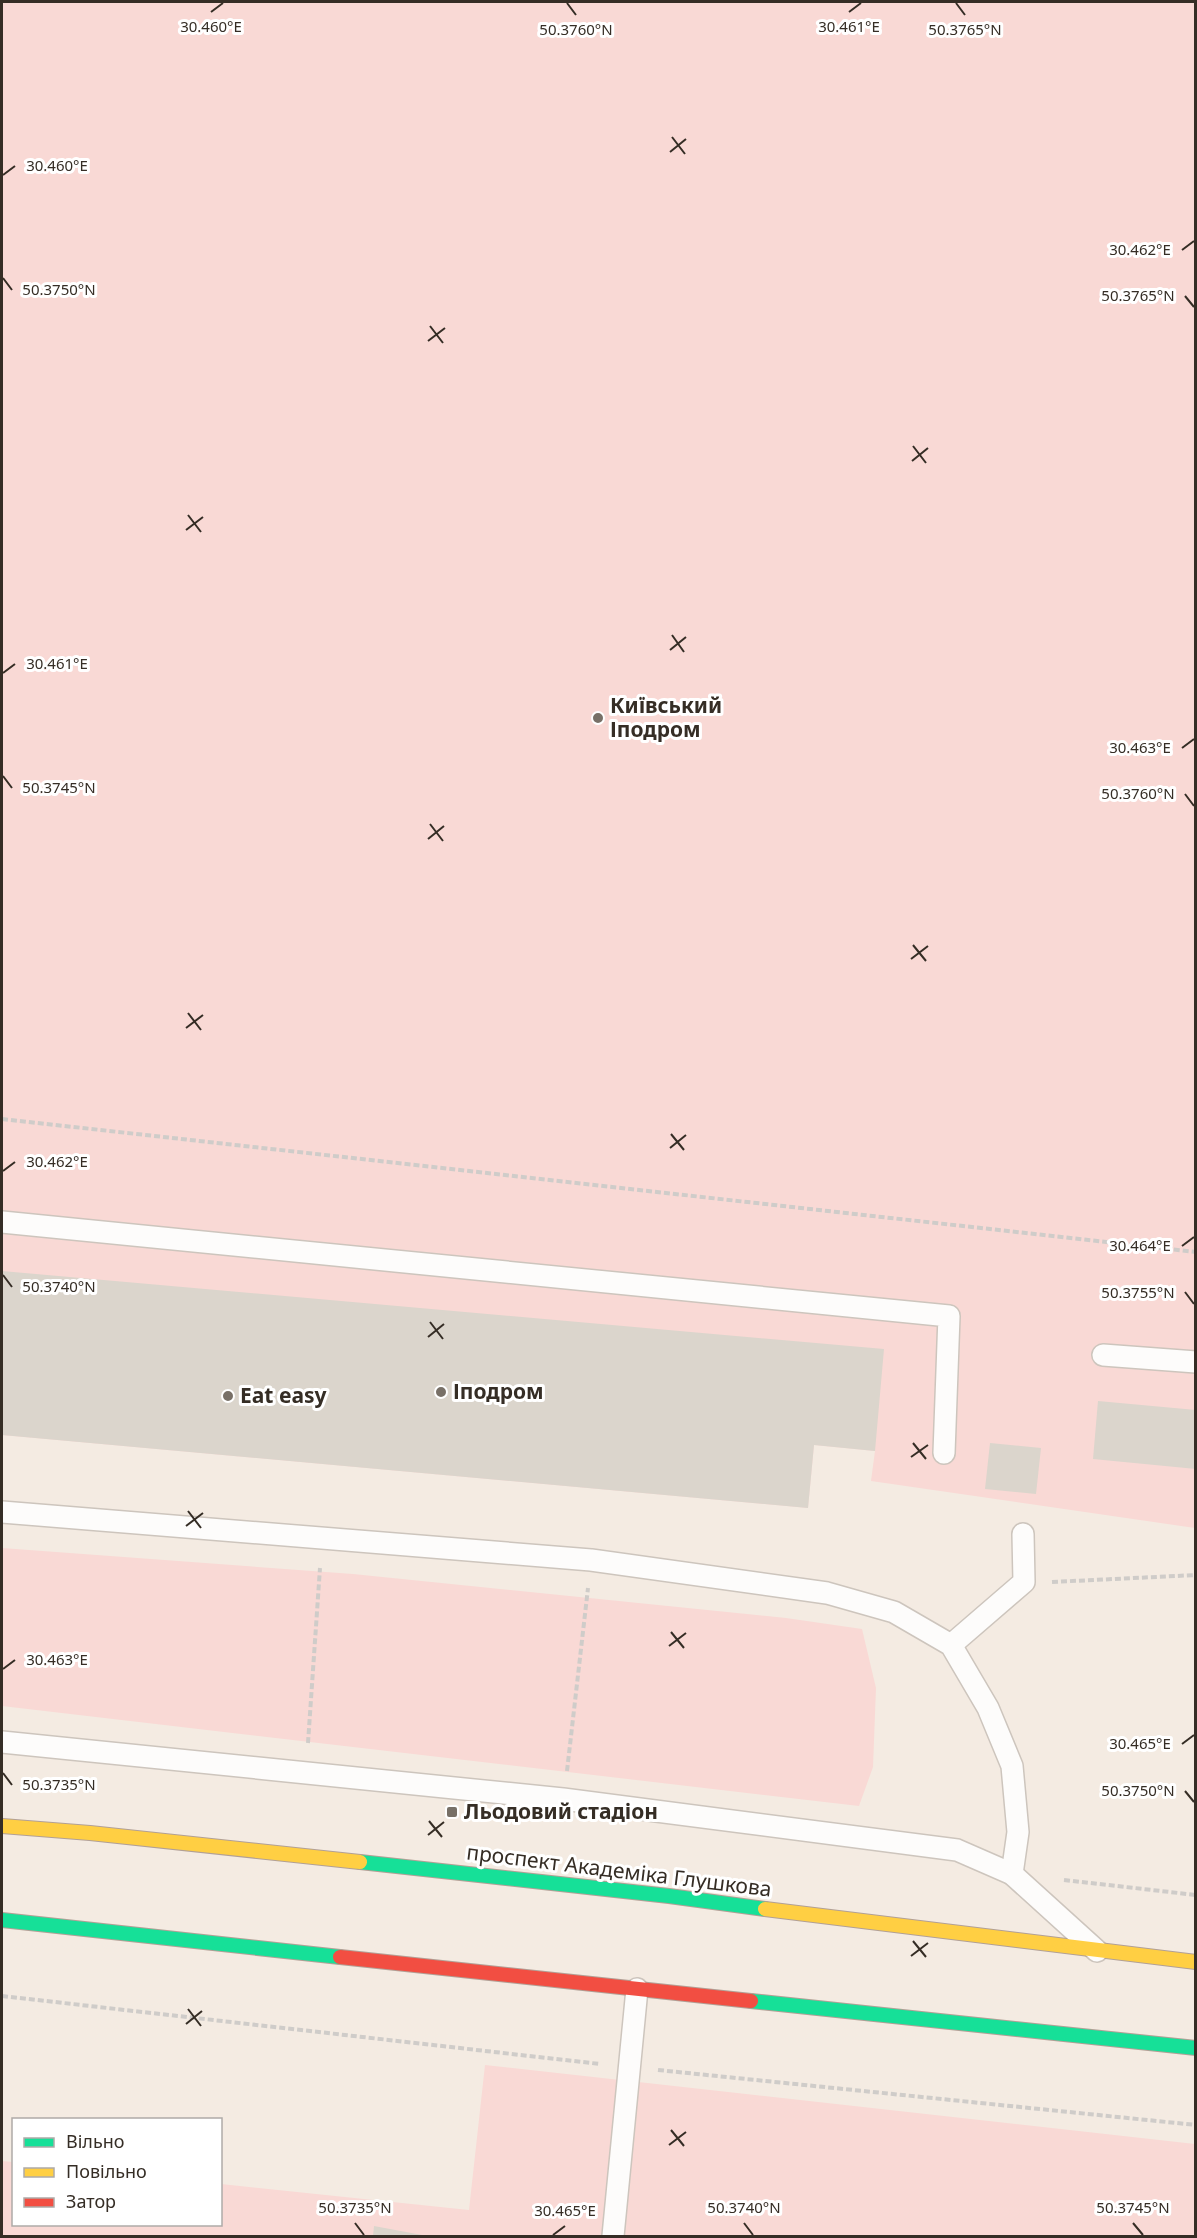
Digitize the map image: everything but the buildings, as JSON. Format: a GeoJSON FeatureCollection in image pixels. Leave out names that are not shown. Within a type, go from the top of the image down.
{"type":"FeatureCollection","features":[{"type":"Feature","properties":{"kind":"highway","name":"проспект Академіка Глушкова"},"geometry":{"type":"LineString","coordinates":[[2,1826],[90,1833],[657,1895],[1196,1962]]}},
{"type":"Feature","properties":{"kind":"highway"},"geometry":{"type":"LineString","coordinates":[[2,1920],[1196,2048]]}},
{"type":"Feature","properties":{"kind":"lane"},"geometry":{"type":"LineString","coordinates":[[2,1222],[949,1316],[944,1453]]}},
{"type":"Feature","properties":{"kind":"lane"},"geometry":{"type":"LineString","coordinates":[[1103,1355],[1196,1362]]}},
{"type":"Feature","properties":{"kind":"lane"},"geometry":{"type":"LineString","coordinates":[[2,1512],[591,1560],[827,1593],[894,1611],[951,1645],[987,1708],[1012,1766],[1018,1832],[1012,1874]]}},
{"type":"Feature","properties":{"kind":"lane"},"geometry":{"type":"LineString","coordinates":[[951,1645],[1024,1582],[1023,1534]]}},
{"type":"Feature","properties":{"kind":"lane"},"geometry":{"type":"LineString","coordinates":[[2,1742],[563,1798],[957,1850],[1012,1874],[1097,1951]]}},
{"type":"Feature","properties":{"kind":"lane"},"geometry":{"type":"LineString","coordinates":[[613,2236],[637,1989]]}},
{"type":"Feature","properties":{"kind":"path"},"geometry":{"type":"LineString","coordinates":[[2,1119],[1196,1252]]}},
{"type":"Feature","properties":{"kind":"path"},"geometry":{"type":"LineString","coordinates":[[307,1771],[322,1537]]}},
{"type":"Feature","properties":{"kind":"path"},"geometry":{"type":"LineString","coordinates":[[563,1798],[591,1560]]}},
{"type":"Feature","properties":{"kind":"path"},"geometry":{"type":"LineString","coordinates":[[1024,1582],[1075,1582],[1196,1575]]}},
{"type":"Feature","properties":{"kind":"path"},"geometry":{"type":"LineString","coordinates":[[1062,1880],[1196,1895]]}},
{"type":"Feature","properties":{"kind":"shaded area","name":"Київський Іподром"},"geometry":{"type":"Polygon","coordinates":[[[2,2],[1195,2],[1195,1528],[871,1481],[875,1451],[814,1445],[808,1508],[2,1435],[2,2]]]}},
{"type":"Feature","properties":{"kind":"shaded area"},"geometry":{"type":"Polygon","coordinates":[[[2,1548],[353,1574],[786,1618],[862,1629],[876,1688],[873,1767],[859,1806],[2,1706],[2,1548]]]}},
{"type":"Feature","properties":{"kind":"shaded area"},"geometry":{"type":"Polygon","coordinates":[[[485,2065],[1195,2144],[1195,2236],[2,2236],[2,2161],[12,2162],[12,2226],[222,2226],[222,2184],[469,2210],[485,2065]]]}},
{"type":"Feature","properties":{"kind":"traffic: fast"},"geometry":{"type":"LineString","coordinates":[[360,1862],[669,1896],[765,1909]]}},
{"type":"Feature","properties":{"kind":"traffic: fast"},"geometry":{"type":"LineString","coordinates":[[2,1920],[340,1957]]}},
{"type":"Feature","properties":{"kind":"traffic: fast"},"geometry":{"type":"LineString","coordinates":[[751,2001],[1196,2048]]}},
{"type":"Feature","properties":{"kind":"traffic: slow"},"geometry":{"type":"LineString","coordinates":[[2,1826],[90,1833],[360,1862]]}},
{"type":"Feature","properties":{"kind":"traffic: slow"},"geometry":{"type":"LineString","coordinates":[[765,1909],[1196,1962]]}},
{"type":"Feature","properties":{"kind":"traffic: jam"},"geometry":{"type":"LineString","coordinates":[[340,1957],[751,2001]]}},
{"type":"Feature","properties":{"kind":"place","name":"Київський Іподром"},"geometry":{"type":"Point","coordinates":[598,718]}},
{"type":"Feature","properties":{"kind":"place","name":"Іподром"},"geometry":{"type":"Point","coordinates":[441,1392]}},
{"type":"Feature","properties":{"kind":"place","name":"Eat easy"},"geometry":{"type":"Point","coordinates":[228,1396]}},
{"type":"Feature","properties":{"kind":"place","name":"Льодовий стадіон"},"geometry":{"type":"Point","coordinates":[452,1812]}}]}
